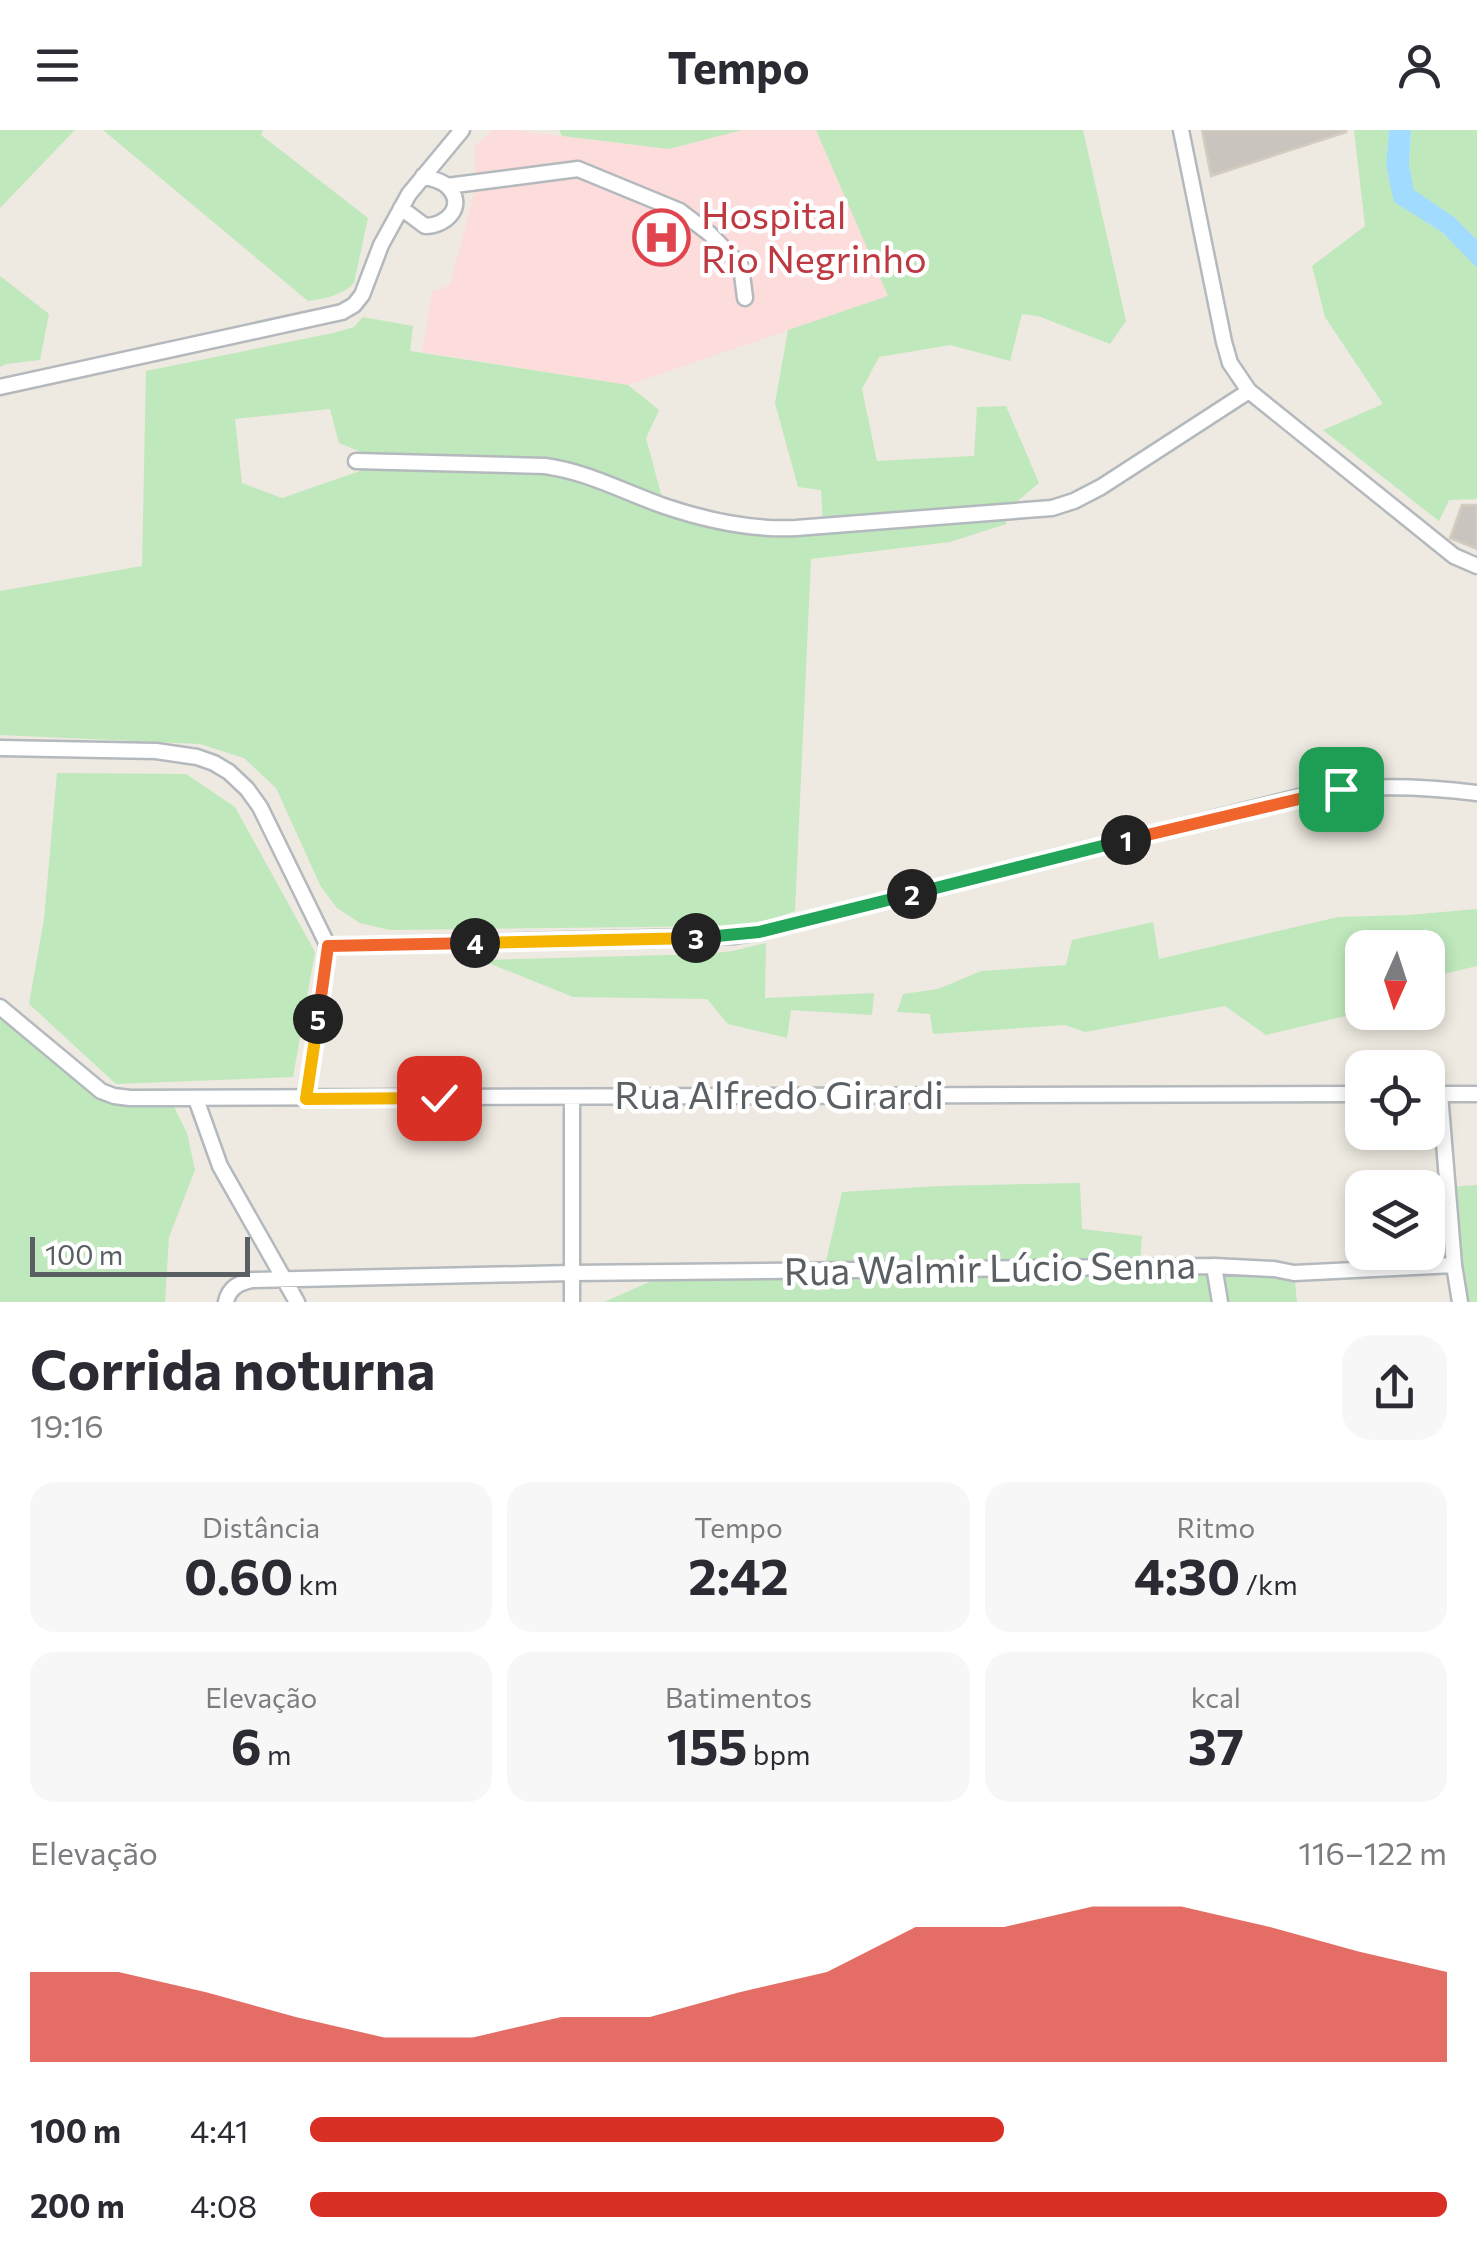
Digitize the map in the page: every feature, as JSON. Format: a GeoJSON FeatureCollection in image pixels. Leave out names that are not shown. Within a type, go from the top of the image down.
{"type":"FeatureCollection","features":[{"type":"Feature","properties":{"kind":"street"},"geometry":{"type":"LineString","coordinates":[[0,388],[342,312],[362,296],[381,244],[401,208],[462,130]]}},
{"type":"Feature","properties":{"kind":"street"},"geometry":{"type":"LineString","coordinates":[[1181,130],[1224,342],[1230,362],[1249,392],[1454,556],[1477,566]]}},
{"type":"Feature","properties":{"kind":"street"},"geometry":{"type":"LineString","coordinates":[[423,176],[447,186],[578,169],[680,211],[710,234],[741,266],[745,298]]}},
{"type":"Feature","properties":{"kind":"street"},"geometry":{"type":"LineString","coordinates":[[401,208],[418,223],[440,225],[454,208],[447,186]]}},
{"type":"Feature","properties":{"kind":"street"},"geometry":{"type":"LineString","coordinates":[[356,461],[572,470],[691,514],[754,526],[796,528],[1052,508],[1101,487],[1249,392]]}},
{"type":"Feature","properties":{"kind":"street"},"geometry":{"type":"LineString","coordinates":[[0,748],[178,752],[214,762],[247,788],[328,946],[306,1099]]}},
{"type":"Feature","properties":{"kind":"street"},"geometry":{"type":"LineString","coordinates":[[328,946],[735,936],[1315,793],[1361,786],[1399,786],[1477,794]]}},
{"type":"Feature","properties":{"kind":"street","name":"Rua Alfredo Girardi"},"geometry":{"type":"LineString","coordinates":[[0,1007],[101,1091],[130,1098],[1345,1094]]}},
{"type":"Feature","properties":{"kind":"street"},"geometry":{"type":"LineString","coordinates":[[1445,1094],[1477,1094]]}},
{"type":"Feature","properties":{"kind":"street"},"geometry":{"type":"LineString","coordinates":[[572,1097],[572,1302]]}},
{"type":"Feature","properties":{"kind":"street"},"geometry":{"type":"LineString","coordinates":[[196,1098],[220,1166],[297,1302]]}},
{"type":"Feature","properties":{"kind":"street"},"geometry":{"type":"LineString","coordinates":[[1441,1150],[1460,1302]]}},
{"type":"Feature","properties":{"kind":"street","name":"Rua Walmir Lúcio Senna"},"geometry":{"type":"LineString","coordinates":[[226,1302],[240,1282],[285,1279],[1214,1266],[1294,1272],[1454,1265]]}},
{"type":"Feature","properties":{"kind":"street"},"geometry":{"type":"LineString","coordinates":[[1214,1266],[1220,1302]]}},
{"type":"Feature","properties":{"kind":"shaded area","name":"Hospital Rio Negrinho"},"geometry":{"type":"Polygon","coordinates":[[[493,130],[669,149],[742,130],[816,130],[888,296],[628,385],[422,352],[432,292],[450,285],[475,190],[475,146],[493,130]]]}},
{"type":"Feature","properties":{"kind":"green space"},"geometry":{"type":"Polygon","coordinates":[[[0,130],[75,130],[0,208],[0,130]]]}},
{"type":"Feature","properties":{"kind":"green space"},"geometry":{"type":"Polygon","coordinates":[[[103,130],[263,130],[261,135],[368,218],[354,283],[338,294],[308,301],[103,130]]]}},
{"type":"Feature","properties":{"kind":"green space"},"geometry":{"type":"Polygon","coordinates":[[[559,130],[742,130],[669,149],[562,136],[559,130]]]}},
{"type":"Feature","properties":{"kind":"green space"},"geometry":{"type":"Polygon","coordinates":[[[816,130],[1083,130],[1126,321],[1110,344],[1038,316],[1022,314],[1010,361],[950,345],[879,357],[862,389],[877,461],[974,456],[977,407],[1006,406],[1039,483],[1005,512],[1006,524],[950,542],[811,559],[795,911],[757,924],[731,926],[390,930],[360,923],[337,908],[321,887],[276,788],[244,758],[200,744],[0,735],[0,591],[142,566],[146,371],[333,333],[354,327],[363,317],[413,326],[410,351],[628,385],[659,410],[646,438],[664,505],[754,526],[823,524],[821,490],[798,487],[775,403],[788,330],[888,296],[816,130]],[[330,409],[235,419],[242,483],[282,498],[386,462],[339,443],[330,409]]]}},
{"type":"Feature","properties":{"kind":"green space"},"geometry":{"type":"Polygon","coordinates":[[[1354,130],[1389,130],[1386,166],[1395,202],[1442,232],[1477,268],[1477,499],[1449,500],[1439,521],[1323,430],[1383,404],[1325,317],[1312,266],[1365,226],[1354,130]]]}},
{"type":"Feature","properties":{"kind":"green space"},"geometry":{"type":"Polygon","coordinates":[[[1411,130],[1477,130],[1477,240],[1454,217],[1414,191],[1409,165],[1411,130]]]}},
{"type":"Feature","properties":{"kind":"green space"},"geometry":{"type":"Polygon","coordinates":[[[0,276],[49,314],[40,360],[0,367],[0,276]]]}},
{"type":"Feature","properties":{"kind":"green space"},"geometry":{"type":"Polygon","coordinates":[[[57,773],[186,774],[235,807],[315,952],[293,1077],[116,1084],[29,1004],[44,919],[57,773]]]}},
{"type":"Feature","properties":{"kind":"green space"},"geometry":{"type":"Polygon","coordinates":[[[1477,909],[1477,966],[1445,974],[1445,930],[1345,930],[1345,1016],[1266,1035],[1225,1006],[1085,1032],[1065,1025],[933,1034],[930,1014],[897,1012],[903,994],[938,989],[981,971],[1066,965],[1072,940],[1153,922],[1159,959],[1338,917],[1477,909]]]}},
{"type":"Feature","properties":{"kind":"green space"},"geometry":{"type":"Polygon","coordinates":[[[766,943],[765,998],[874,993],[872,1015],[791,1010],[787,1038],[728,1024],[707,999],[573,997],[481,960],[705,954],[766,943]]]}},
{"type":"Feature","properties":{"kind":"green space"},"geometry":{"type":"Polygon","coordinates":[[[0,1007],[101,1091],[170,1099],[187,1133],[195,1170],[169,1237],[165,1302],[0,1302],[0,1007]]]}},
{"type":"Feature","properties":{"kind":"green space"},"geometry":{"type":"Polygon","coordinates":[[[1080,1183],[1082,1229],[1142,1236],[1140,1267],[1294,1273],[1297,1302],[604,1302],[672,1272],[824,1270],[842,1192],[1080,1183]]]}},
{"type":"Feature","properties":{"kind":"green space"},"geometry":{"type":"Polygon","coordinates":[[[1477,1185],[1477,1302],[1460,1302],[1448,1187],[1477,1185]]]}},
{"type":"Feature","properties":{"kind":"water"},"geometry":{"type":"Polygon","coordinates":[[[1389,130],[1411,130],[1409,165],[1414,190],[1454,217],[1477,240],[1477,268],[1442,232],[1394,202],[1386,166],[1389,130]]]}},
{"type":"Feature","properties":{"kind":"building"},"geometry":{"type":"Polygon","coordinates":[[[1202,130],[1346,130],[1346,132],[1211,176],[1202,130]]]}},
{"type":"Feature","properties":{"kind":"building"},"geometry":{"type":"Polygon","coordinates":[[[1462,505],[1477,505],[1477,549],[1450,538],[1462,505]]]}},
{"type":"Feature","properties":{"kind":"place","name":"Hospital Rio Negrinho"},"geometry":{"type":"Point","coordinates":[662,238]}},
{"type":"Feature","properties":{"kind":"route"},"geometry":{"type":"LineString","coordinates":[[439,1098],[306,1099],[328,946],[735,936],[1341,789]]}}]}
